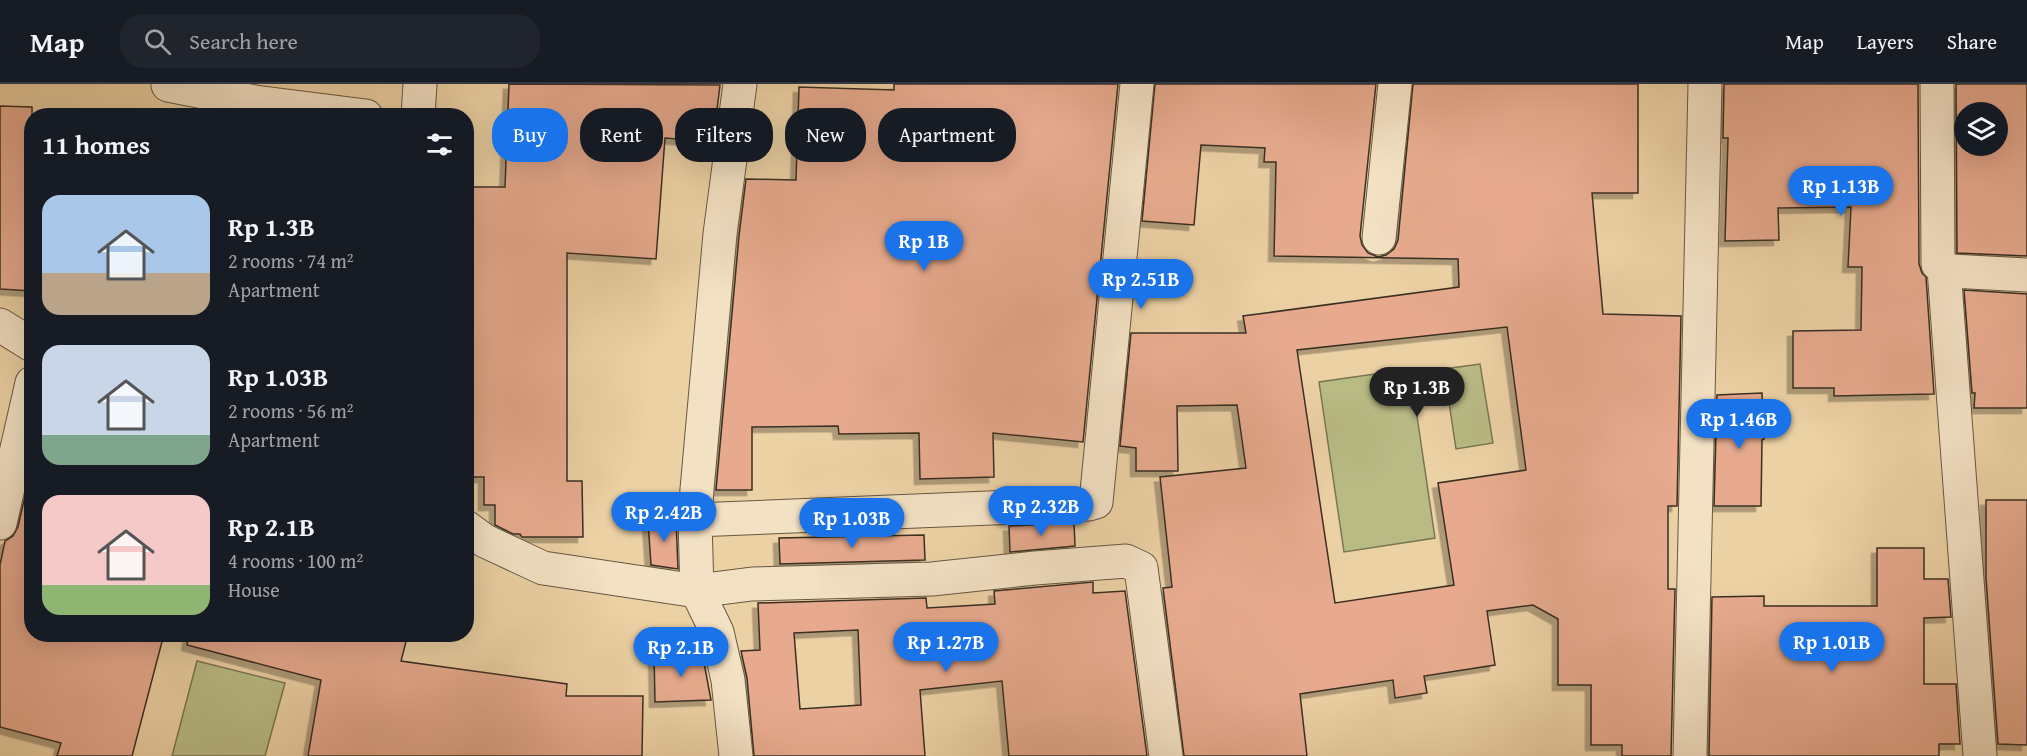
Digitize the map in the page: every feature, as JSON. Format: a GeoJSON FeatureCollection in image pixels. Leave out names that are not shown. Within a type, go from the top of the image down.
{"type":"FeatureCollection","features":[{"type":"Feature","properties":{"kind":"street"},"geometry":{"type":"LineString","coordinates":[[418,108],[420,84]]}},
{"type":"Feature","properties":{"kind":"street"},"geometry":{"type":"LineString","coordinates":[[736,756],[728,680],[717,632],[697,591],[695,520],[720,234],[740,84]]}},
{"type":"Feature","properties":{"kind":"street"},"geometry":{"type":"LineString","coordinates":[[695,520],[1096,502],[1137,84]]}},
{"type":"Feature","properties":{"kind":"street"},"geometry":{"type":"LineString","coordinates":[[1379,238],[1395,84]]}},
{"type":"Feature","properties":{"kind":"street"},"geometry":{"type":"LineString","coordinates":[[1690,756],[1705,84]]}},
{"type":"Feature","properties":{"kind":"street"},"geometry":{"type":"LineString","coordinates":[[1936,84],[1938,264],[1944,269],[2027,275]]}},
{"type":"Feature","properties":{"kind":"street"},"geometry":{"type":"LineString","coordinates":[[168,85],[256,93],[328,108]]}},
{"type":"Feature","properties":{"kind":"street"},"geometry":{"type":"LineString","coordinates":[[1944,269],[1980,756]]}},
{"type":"Feature","properties":{"kind":"street"},"geometry":{"type":"LineString","coordinates":[[0,325],[24,340]]}},
{"type":"Feature","properties":{"kind":"street"},"geometry":{"type":"LineString","coordinates":[[0,523],[24,418]]}},
{"type":"Feature","properties":{"kind":"street"},"geometry":{"type":"LineString","coordinates":[[474,533],[485,542],[543,568],[697,591],[752,584],[932,579],[1126,561],[1141,568],[1166,756]]}},
{"type":"Feature","properties":{"kind":"green space"},"geometry":{"type":"Polygon","coordinates":[[[1480,364],[1493,443],[1456,449],[1444,369],[1480,364]]]}},
{"type":"Feature","properties":{"kind":"green space"},"geometry":{"type":"Polygon","coordinates":[[[1410,369],[1435,538],[1344,552],[1319,382],[1410,369]]]}},
{"type":"Feature","properties":{"kind":"green space"},"geometry":{"type":"Polygon","coordinates":[[[197,661],[285,683],[265,756],[172,756],[197,661]]]}},
{"type":"Feature","properties":{"kind":"building"},"geometry":{"type":"Polygon","coordinates":[[[509,84],[720,85],[717,108],[675,108],[675,139],[665,138],[656,259],[567,253],[567,481],[582,481],[583,537],[522,537],[520,534],[513,534],[495,525],[495,505],[484,505],[484,477],[474,477],[474,187],[505,187],[506,162],[568,162],[568,108],[508,108],[509,84]]]}},
{"type":"Feature","properties":{"kind":"building"},"geometry":{"type":"Polygon","coordinates":[[[894,84],[1118,84],[1083,442],[993,433],[994,477],[920,479],[919,433],[839,434],[838,426],[752,427],[752,490],[716,490],[746,179],[796,180],[797,162],[866,162],[866,108],[798,108],[799,87],[894,90],[894,84]]]}},
{"type":"Feature","properties":{"kind":"building"},"geometry":{"type":"Polygon","coordinates":[[[1155,84],[1376,84],[1360,236],[1362,245],[1368,253],[1378,257],[1394,249],[1398,240],[1413,84],[1638,84],[1638,193],[1592,193],[1603,314],[1681,316],[1677,506],[1668,506],[1668,589],[1675,589],[1671,756],[1622,756],[1622,745],[1591,745],[1591,685],[1558,685],[1558,619],[1533,605],[1487,611],[1495,665],[1424,676],[1427,693],[1395,698],[1393,680],[1300,694],[1307,756],[1184,756],[1163,588],[1172,587],[1160,477],[1246,468],[1237,405],[1177,406],[1178,471],[1136,471],[1136,448],[1120,446],[1131,333],[1246,333],[1243,316],[1459,287],[1458,259],[1274,256],[1276,162],[1264,162],[1265,148],[1201,145],[1194,225],[1142,221],[1155,84]],[[1507,327],[1297,350],[1335,603],[1454,585],[1438,483],[1526,470],[1507,327]]]}},
{"type":"Feature","properties":{"kind":"building"},"geometry":{"type":"Polygon","coordinates":[[[1724,84],[1918,84],[1919,264],[1926,277],[1934,394],[1834,396],[1834,388],[1793,388],[1793,331],[1861,330],[1862,267],[1848,267],[1851,207],[1778,208],[1779,240],[1725,241],[1728,138],[1723,138],[1724,84]]]}},
{"type":"Feature","properties":{"kind":"building"},"geometry":{"type":"Polygon","coordinates":[[[1956,84],[2027,84],[2027,256],[1957,253],[1956,156],[2008,156],[2008,102],[1956,102],[1956,84]]]}},
{"type":"Feature","properties":{"kind":"building"},"geometry":{"type":"Polygon","coordinates":[[[0,106],[32,107],[24,108],[24,290],[0,289],[0,106]]]}},
{"type":"Feature","properties":{"kind":"building"},"geometry":{"type":"Polygon","coordinates":[[[1964,290],[2027,294],[2027,408],[1974,408],[1975,393],[1972,393],[1964,290]]]}},
{"type":"Feature","properties":{"kind":"building"},"geometry":{"type":"Polygon","coordinates":[[[1762,393],[1764,439],[1762,440],[1761,506],[1714,506],[1717,395],[1762,393]]]}},
{"type":"Feature","properties":{"kind":"building"},"geometry":{"type":"Polygon","coordinates":[[[1986,500],[2027,500],[2027,745],[1998,744],[1986,578],[1986,500]]]}},
{"type":"Feature","properties":{"kind":"building"},"geometry":{"type":"Polygon","coordinates":[[[24,501],[24,642],[162,642],[132,756],[57,756],[61,743],[0,727],[0,565],[5,541],[13,536],[18,527],[24,501]]]}},
{"type":"Feature","properties":{"kind":"building"},"geometry":{"type":"Polygon","coordinates":[[[676,519],[678,569],[651,565],[648,521],[676,519]]]}},
{"type":"Feature","properties":{"kind":"building"},"geometry":{"type":"Polygon","coordinates":[[[1074,523],[1075,546],[1010,552],[1009,526],[1074,523]]]}},
{"type":"Feature","properties":{"kind":"building"},"geometry":{"type":"Polygon","coordinates":[[[924,535],[925,560],[780,564],[779,538],[924,535]]]}},
{"type":"Feature","properties":{"kind":"building"},"geometry":{"type":"Polygon","coordinates":[[[1877,548],[1924,548],[1924,579],[1948,579],[1951,617],[1924,618],[1924,684],[1956,684],[1960,744],[1939,744],[1939,756],[1709,756],[1712,597],[1764,596],[1764,606],[1877,606],[1877,548]]]}},
{"type":"Feature","properties":{"kind":"building"},"geometry":{"type":"Polygon","coordinates":[[[1093,582],[1093,593],[1125,591],[1147,756],[1009,756],[1002,681],[920,690],[925,756],[754,756],[747,678],[741,651],[760,650],[758,603],[926,598],[927,608],[995,604],[994,591],[1093,582]],[[858,630],[794,633],[800,709],[861,705],[858,630]]]}},
{"type":"Feature","properties":{"kind":"building"},"geometry":{"type":"Polygon","coordinates":[[[188,642],[406,642],[401,661],[567,684],[566,696],[643,696],[642,756],[308,756],[321,680],[187,645],[188,642]]]}},
{"type":"Feature","properties":{"kind":"building"},"geometry":{"type":"Polygon","coordinates":[[[702,652],[711,700],[655,702],[654,654],[702,652]]]}}]}
